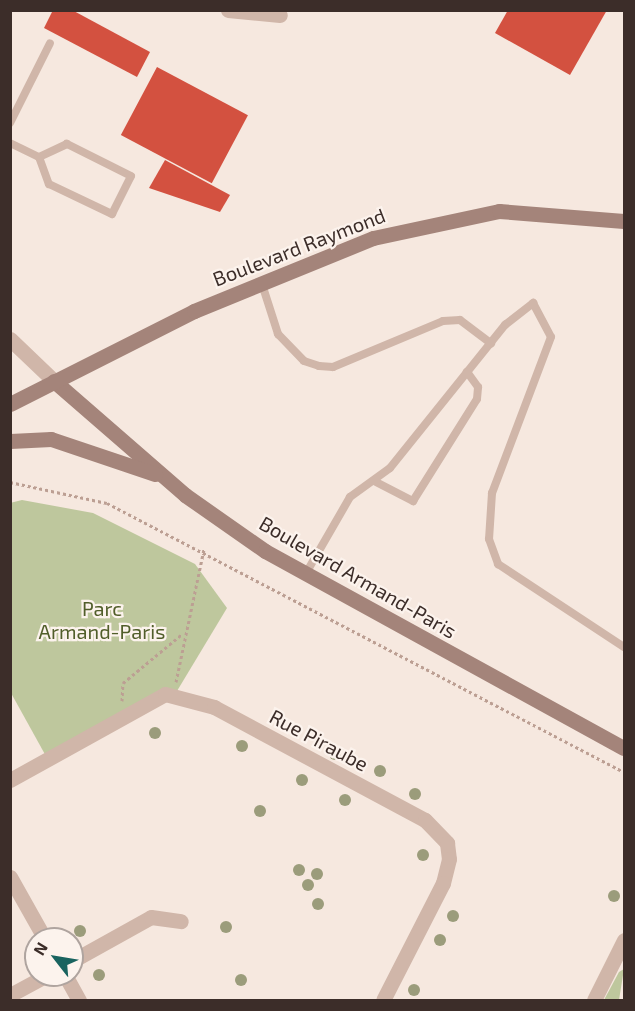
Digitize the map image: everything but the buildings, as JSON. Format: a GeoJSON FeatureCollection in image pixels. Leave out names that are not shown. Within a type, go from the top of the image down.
{"type":"FeatureCollection","features":[{"type":"Feature","properties":{"kind":"street"},"geometry":{"type":"LineString","coordinates":[[228,10],[280,15]]}},
{"type":"Feature","properties":{"kind":"street","name":"Boulevard Raymond"},"geometry":{"type":"LineString","coordinates":[[10,404],[261,280],[373,238],[499,210],[624,221]]}},
{"type":"Feature","properties":{"kind":"street","name":"Boulevard Armand-Paris"},"geometry":{"type":"LineString","coordinates":[[10,339],[163,477],[305,575],[624,748]]}},
{"type":"Feature","properties":{"kind":"street"},"geometry":{"type":"LineString","coordinates":[[10,441],[51,439],[163,477]]}},
{"type":"Feature","properties":{"kind":"street","name":"Rue Piraube"},"geometry":{"type":"LineString","coordinates":[[10,780],[141,703],[174,696],[214,707],[425,820],[447,843],[443,883],[383,1000]]}},
{"type":"Feature","properties":{"kind":"street"},"geometry":{"type":"LineString","coordinates":[[10,877],[38,927]]}},
{"type":"Feature","properties":{"kind":"street"},"geometry":{"type":"LineString","coordinates":[[84,954],[151,917],[181,921]]}},
{"type":"Feature","properties":{"kind":"street"},"geometry":{"type":"LineString","coordinates":[[594,1000],[624,940]]}},
{"type":"Feature","properties":{"kind":"street"},"geometry":{"type":"LineString","coordinates":[[10,995],[25,987]]}},
{"type":"Feature","properties":{"kind":"lane"},"geometry":{"type":"LineString","coordinates":[[10,123],[50,43]]}},
{"type":"Feature","properties":{"kind":"lane"},"geometry":{"type":"LineString","coordinates":[[10,143],[39,157],[49,184],[112,214],[131,176],[67,144],[39,157]]}},
{"type":"Feature","properties":{"kind":"lane"},"geometry":{"type":"LineString","coordinates":[[261,280],[278,334],[304,361],[319,366],[333,367],[443,321],[460,320],[491,343]]}},
{"type":"Feature","properties":{"kind":"lane"},"geometry":{"type":"LineString","coordinates":[[305,575],[350,497],[375,482],[524,305],[533,303],[551,337],[492,493],[489,538],[498,564],[624,647]]}},
{"type":"Feature","properties":{"kind":"lane"},"geometry":{"type":"LineString","coordinates":[[375,482],[413,501],[477,399],[478,387],[467,372]]}},
{"type":"Feature","properties":{"kind":"path"},"geometry":{"type":"LineString","coordinates":[[10,482],[107,503],[204,549],[624,772]]}},
{"type":"Feature","properties":{"kind":"path"},"geometry":{"type":"LineString","coordinates":[[174,696],[183,633],[204,549]]}},
{"type":"Feature","properties":{"kind":"path"},"geometry":{"type":"LineString","coordinates":[[121,715],[123,682],[183,633]]}},
{"type":"Feature","properties":{"kind":"green space","name":"Parc Armand-Paris"},"geometry":{"type":"Polygon","coordinates":[[[22,500],[93,513],[195,564],[227,608],[174,696],[47,758],[11,693],[10,503],[22,500]]]}},
{"type":"Feature","properties":{"kind":"green space"},"geometry":{"type":"Polygon","coordinates":[[[624,969],[619,1000],[604,1000],[619,972],[624,969]]]}}]}
